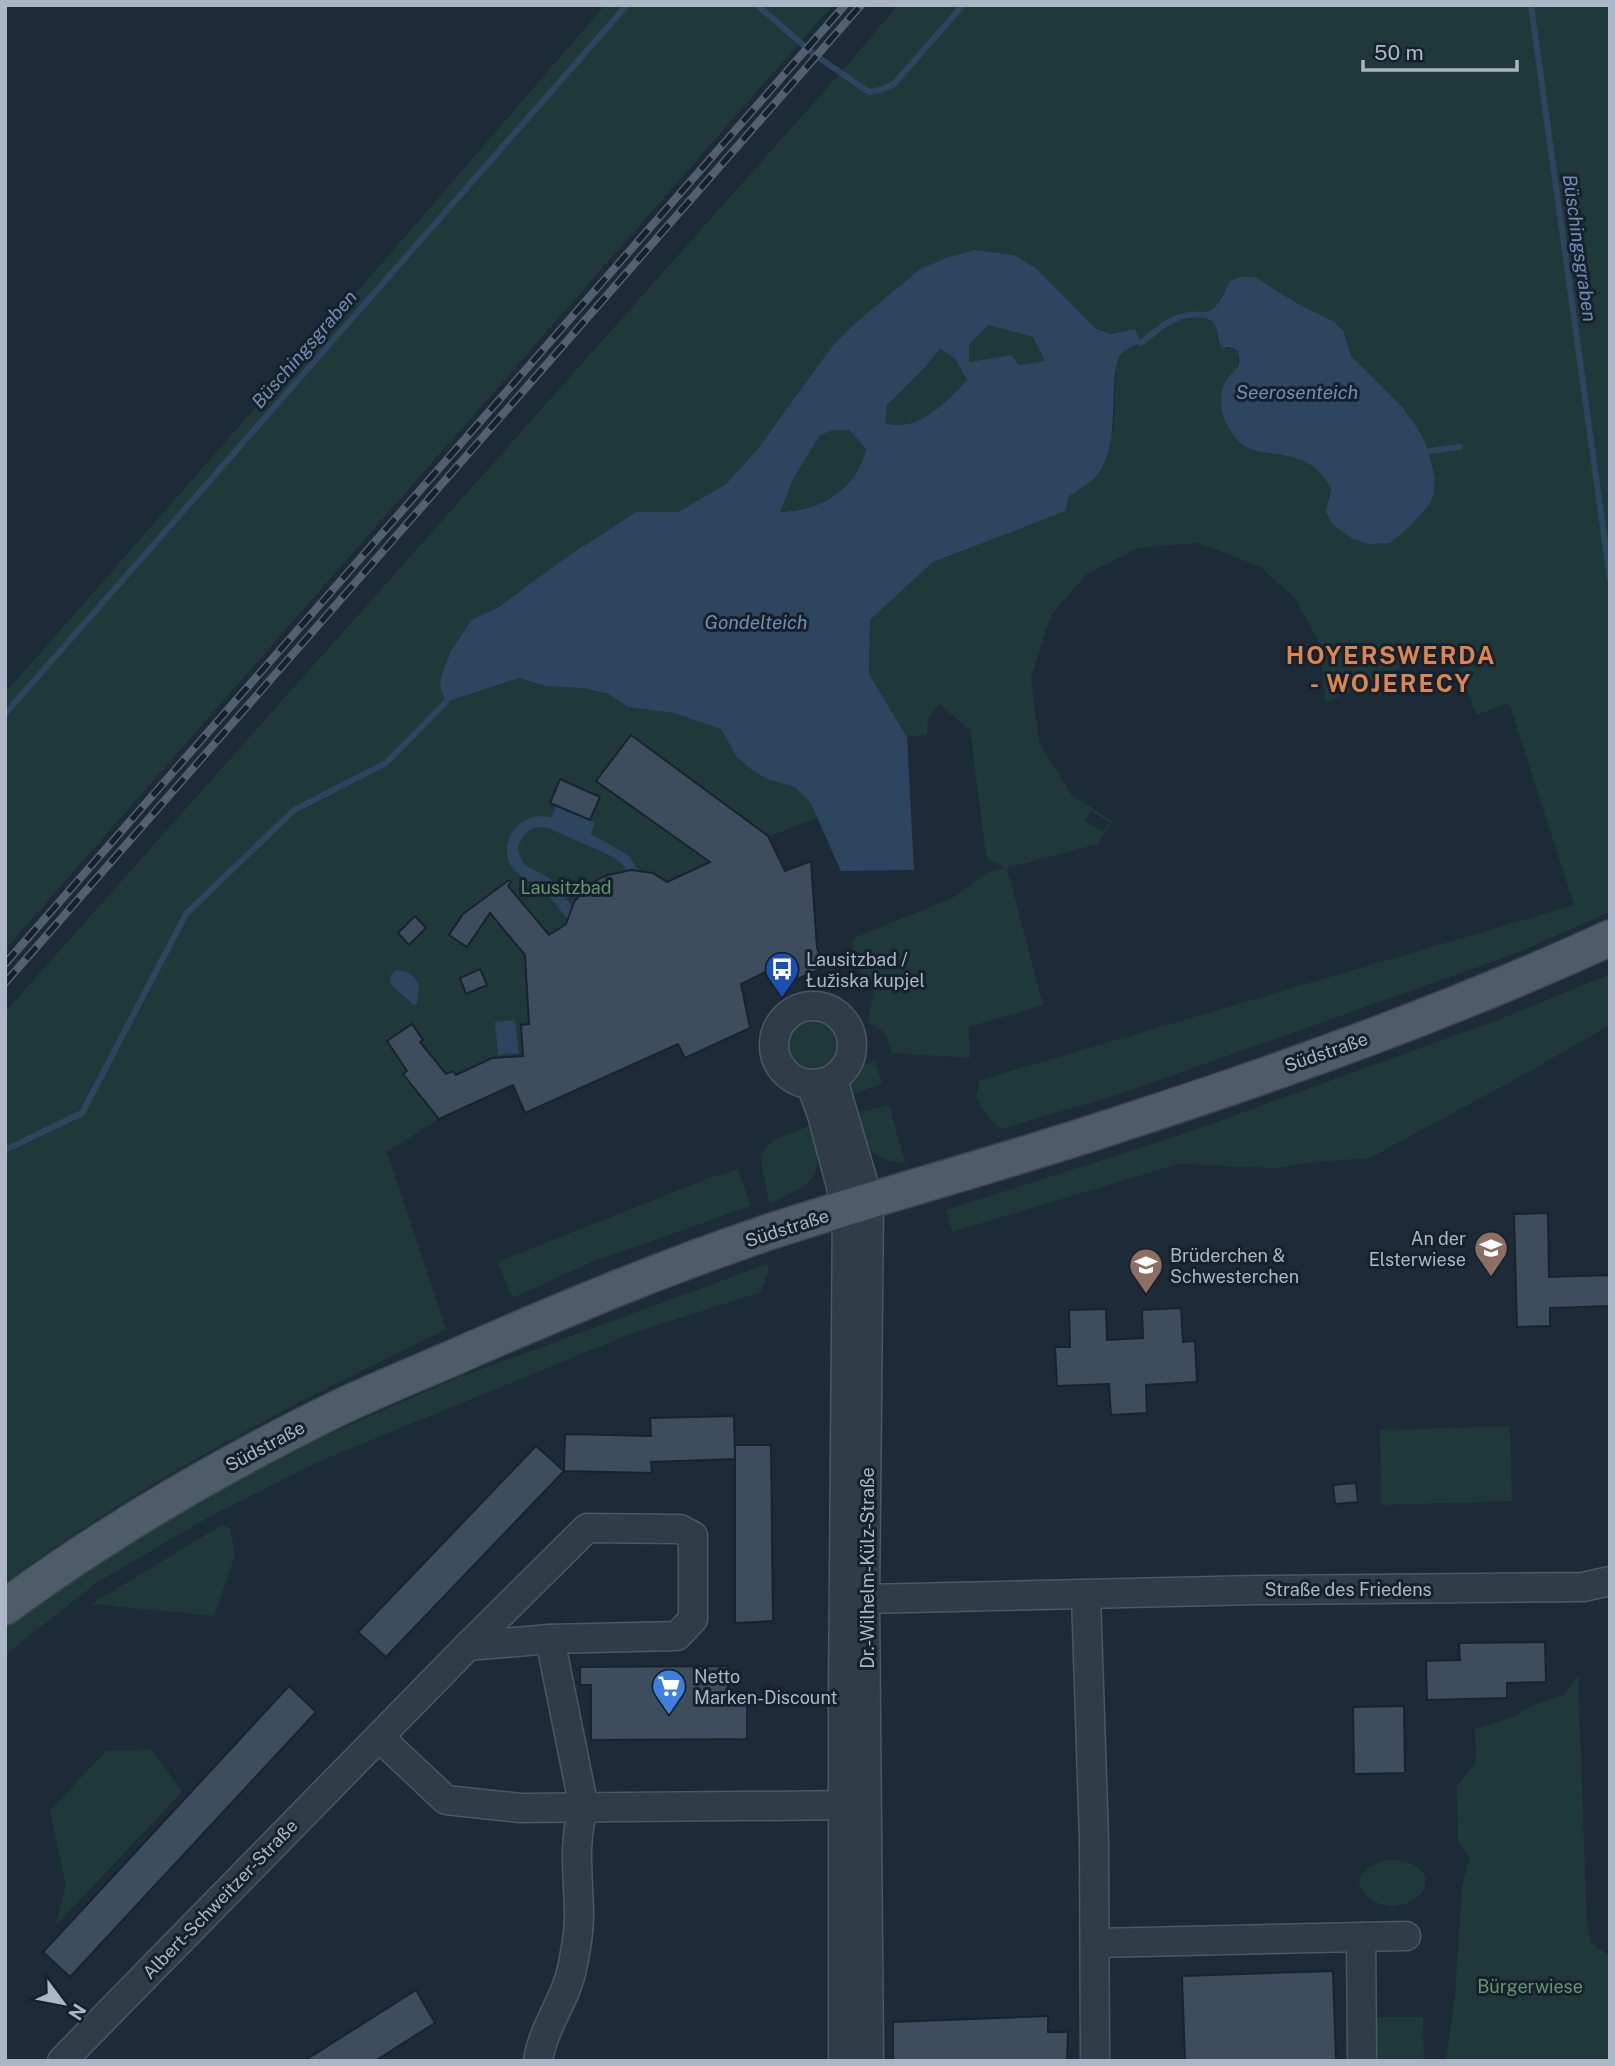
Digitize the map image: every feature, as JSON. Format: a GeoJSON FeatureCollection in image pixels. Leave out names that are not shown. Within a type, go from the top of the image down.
{"type":"FeatureCollection","features":[{"type":"Feature","properties":{"kind":"main road","name":"Südstraße"},"geometry":{"type":"LineString","coordinates":[[5,1607],[180,1491],[323,1415],[584,1300],[767,1233],[1126,1123],[1525,977],[1610,938]]}},
{"type":"Feature","properties":{"kind":"street","name":"Dr.-Wilhelm-Külz-Straße"},"geometry":{"type":"LineString","coordinates":[[822,1082],[822,1115],[858,1206],[866,1599],[844,2061]]}},
{"type":"Feature","properties":{"kind":"street","name":"Dr.-Wilhelm-Külz-Straße"},"geometry":{"type":"LineString","coordinates":[[858,1206],[844,1295],[856,1805],[869,2061]]}},
{"type":"Feature","properties":{"kind":"street","name":"Albert-Schweitzer-Straße"},"geometry":{"type":"LineString","coordinates":[[62,2061],[468,1646],[587,1528],[680,1529],[692,1536],[693,1619],[677,1636],[550,1639],[468,1646]]}},
{"type":"Feature","properties":{"kind":"street","name":"Straße des Friedens"},"geometry":{"type":"LineString","coordinates":[[866,1599],[1259,1590],[1583,1587],[1610,1581]]}},
{"type":"Feature","properties":{"kind":"street"},"geometry":{"type":"LineString","coordinates":[[1086,1595],[1096,1943],[1095,2061]]}},
{"type":"Feature","properties":{"kind":"street"},"geometry":{"type":"LineString","coordinates":[[537,2061],[540,2044],[568,1988],[573,1966],[579,1920],[579,1829],[584,1808],[550,1639]]}},
{"type":"Feature","properties":{"kind":"street"},"geometry":{"type":"LineString","coordinates":[[379,1737],[446,1800],[521,1808],[856,1805]]}},
{"type":"Feature","properties":{"kind":"street"},"geometry":{"type":"LineString","coordinates":[[1096,1943],[1406,1936]]}},
{"type":"Feature","properties":{"kind":"street"},"geometry":{"type":"LineString","coordinates":[[1361,1937],[1362,2055]]}},
{"type":"Feature","properties":{"kind":"green space"},"geometry":{"type":"Polygon","coordinates":[[[605,5],[833,5],[5,950],[5,693],[605,5]]]}},
{"type":"Feature","properties":{"kind":"green space"},"geometry":{"type":"Polygon","coordinates":[[[898,5],[1610,5],[1610,912],[1512,955],[1120,1094],[1001,1129],[989,1119],[976,1097],[980,1080],[1574,905],[1509,703],[1476,715],[1451,643],[1326,703],[1319,643],[1295,598],[1259,566],[1197,543],[1138,548],[1087,574],[1051,615],[1031,678],[1039,742],[1071,794],[1112,821],[1098,844],[1007,868],[1043,1005],[969,1027],[970,1058],[892,1053],[885,1033],[868,1022],[875,982],[852,966],[854,938],[954,897],[989,872],[1006,868],[988,859],[985,848],[970,730],[939,704],[928,718],[927,735],[907,737],[869,674],[870,620],[933,562],[1066,511],[1067,497],[1098,474],[1114,424],[1116,364],[1135,329],[1111,334],[1095,328],[1037,269],[1015,255],[975,250],[948,257],[920,269],[833,345],[757,450],[726,484],[678,512],[636,512],[565,558],[499,607],[471,620],[451,651],[447,702],[519,678],[545,686],[582,688],[608,694],[628,707],[674,713],[721,729],[736,756],[753,771],[769,780],[795,787],[810,802],[817,818],[768,837],[785,871],[811,861],[817,948],[741,984],[750,1028],[685,1058],[678,1044],[525,1113],[512,1085],[439,1119],[387,1152],[446,1329],[276,1415],[164,1478],[57,1546],[5,1583],[5,1012],[898,5]],[[1254,277],[1222,295],[1218,304],[1205,318],[1216,324],[1218,342],[1222,348],[1237,350],[1237,367],[1226,390],[1222,407],[1223,416],[1234,432],[1258,450],[1306,460],[1320,472],[1331,488],[1327,499],[1434,493],[1435,477],[1426,444],[1351,356],[1344,332],[1335,322],[1298,304],[1254,277]],[[1091,811],[1085,821],[1103,832],[1109,822],[1091,811]]]}},
{"type":"Feature","properties":{"kind":"green space"},"geometry":{"type":"Polygon","coordinates":[[[990,325],[1034,337],[1046,361],[1019,365],[1011,355],[969,362],[969,345],[990,325]]]}},
{"type":"Feature","properties":{"kind":"green space"},"geometry":{"type":"Polygon","coordinates":[[[940,349],[955,358],[968,380],[942,405],[920,420],[909,424],[885,423],[886,405],[940,349]]]}},
{"type":"Feature","properties":{"kind":"green space"},"geometry":{"type":"Polygon","coordinates":[[[834,430],[849,430],[866,449],[854,476],[845,487],[822,502],[779,512],[793,479],[820,435],[834,430]]]}},
{"type":"Feature","properties":{"kind":"green space"},"geometry":{"type":"Polygon","coordinates":[[[1610,974],[1610,1025],[1370,1158],[1274,1168],[1179,1164],[952,1232],[946,1210],[1183,1134],[1503,1018],[1610,974]]]}},
{"type":"Feature","properties":{"kind":"green space"},"geometry":{"type":"Polygon","coordinates":[[[814,1018],[833,1025],[840,1044],[833,1063],[814,1070],[795,1063],[788,1044],[795,1025],[814,1018]]]}},
{"type":"Feature","properties":{"kind":"green space"},"geometry":{"type":"Polygon","coordinates":[[[875,1060],[882,1084],[847,1096],[849,1082],[854,1073],[875,1060]]]}},
{"type":"Feature","properties":{"kind":"green space"},"geometry":{"type":"Polygon","coordinates":[[[889,1105],[905,1163],[875,1154],[865,1141],[852,1113],[889,1105]]]}},
{"type":"Feature","properties":{"kind":"green space"},"geometry":{"type":"Polygon","coordinates":[[[811,1125],[817,1157],[817,1168],[813,1176],[798,1190],[769,1204],[760,1155],[772,1141],[811,1125]]]}},
{"type":"Feature","properties":{"kind":"green space"},"geometry":{"type":"Polygon","coordinates":[[[738,1169],[751,1206],[592,1262],[513,1298],[497,1262],[706,1179],[738,1169]]]}},
{"type":"Feature","properties":{"kind":"green space"},"geometry":{"type":"Polygon","coordinates":[[[767,1264],[769,1270],[761,1292],[628,1335],[318,1462],[211,1516],[98,1582],[5,1655],[5,1626],[87,1567],[201,1498],[313,1441],[457,1378],[767,1264]]]}},
{"type":"Feature","properties":{"kind":"green space"},"geometry":{"type":"Polygon","coordinates":[[[1510,1426],[1512,1501],[1381,1505],[1380,1430],[1510,1426]]]}},
{"type":"Feature","properties":{"kind":"green space"},"geometry":{"type":"Polygon","coordinates":[[[222,1525],[230,1528],[235,1556],[214,1616],[91,1604],[222,1525]]]}},
{"type":"Feature","properties":{"kind":"green space","name":"Bürgerwiese"},"geometry":{"type":"Polygon","coordinates":[[[1578,1676],[1587,1924],[1591,1943],[1610,1956],[1610,2061],[1446,2061],[1455,1995],[1462,1886],[1470,1858],[1458,1840],[1457,1786],[1476,1762],[1475,1729],[1510,1718],[1536,1704],[1564,1695],[1578,1676]]]}},
{"type":"Feature","properties":{"kind":"green space"},"geometry":{"type":"Polygon","coordinates":[[[151,1749],[182,1792],[56,1925],[66,1885],[50,1811],[106,1751],[151,1749]]]}},
{"type":"Feature","properties":{"kind":"green space"},"geometry":{"type":"Polygon","coordinates":[[[1388,1859],[1412,1864],[1423,1873],[1426,1883],[1420,1894],[1410,1902],[1396,1906],[1381,1904],[1366,1895],[1361,1888],[1359,1882],[1364,1872],[1388,1859]]]}},
{"type":"Feature","properties":{"kind":"green space"},"geometry":{"type":"Polygon","coordinates":[[[1371,2017],[1423,2017],[1424,2061],[1372,2061],[1371,2017]]]}},
{"type":"Feature","properties":{"kind":"water","name":"Gondelteich"},"geometry":{"type":"Polygon","coordinates":[[[975,250],[1015,255],[1037,269],[1095,328],[1111,334],[1135,329],[1141,343],[1124,351],[1117,362],[1110,444],[1106,460],[1095,477],[1068,497],[1066,511],[933,562],[870,620],[869,674],[907,737],[914,870],[841,871],[810,802],[795,787],[769,780],[753,771],[736,756],[721,729],[674,713],[628,707],[608,694],[582,688],[545,686],[519,678],[446,702],[440,687],[441,677],[451,651],[471,620],[499,607],[565,558],[636,512],[678,512],[726,484],[757,450],[833,345],[920,269],[948,257],[975,250]],[[989,325],[969,345],[969,362],[1011,355],[1019,365],[1045,361],[1033,337],[989,325]],[[940,349],[887,405],[885,423],[909,424],[920,420],[941,405],[967,380],[955,358],[940,349]],[[834,430],[820,435],[793,479],[780,512],[809,508],[835,495],[854,476],[861,463],[866,449],[849,430],[834,430]]]}},
{"type":"Feature","properties":{"kind":"water","name":"Seerosenteich"},"geometry":{"type":"Polygon","coordinates":[[[1240,277],[1255,277],[1298,304],[1335,322],[1344,332],[1351,356],[1403,408],[1418,429],[1426,444],[1435,477],[1434,493],[1430,504],[1390,543],[1368,544],[1352,538],[1333,525],[1326,512],[1331,488],[1319,471],[1298,458],[1246,447],[1237,440],[1224,419],[1222,390],[1237,368],[1239,356],[1237,350],[1222,348],[1214,323],[1205,318],[1206,312],[1221,300],[1230,281],[1240,277]]]}},
{"type":"Feature","properties":{"kind":"water"},"geometry":{"type":"Polygon","coordinates":[[[556,806],[595,822],[591,834],[628,855],[639,871],[627,870],[609,855],[548,828],[531,829],[523,836],[518,847],[520,857],[525,865],[549,878],[573,907],[568,920],[542,889],[514,870],[508,858],[509,840],[518,825],[534,817],[551,818],[556,806]]]}},
{"type":"Feature","properties":{"kind":"water"},"geometry":{"type":"Polygon","coordinates":[[[396,970],[410,974],[419,985],[417,1003],[414,1005],[390,984],[391,975],[396,970]]]}},
{"type":"Feature","properties":{"kind":"water"},"geometry":{"type":"Polygon","coordinates":[[[515,1020],[519,1053],[498,1055],[495,1022],[515,1020]]]}},
{"type":"Feature","properties":{"kind":"building","name":"Lausitzbad"},"geometry":{"type":"Polygon","coordinates":[[[631,735],[768,836],[785,871],[811,861],[817,948],[825,967],[793,981],[785,962],[741,984],[750,1028],[685,1058],[678,1044],[525,1113],[513,1085],[439,1119],[403,1074],[407,1071],[387,1041],[412,1024],[423,1040],[420,1042],[446,1074],[453,1071],[456,1075],[492,1058],[523,1056],[521,1025],[529,1024],[525,955],[490,913],[467,947],[449,935],[463,914],[509,880],[511,882],[508,886],[549,935],[566,924],[574,902],[598,879],[631,870],[653,873],[667,882],[710,862],[596,781],[631,735]]]}},
{"type":"Feature","properties":{"kind":"building"},"geometry":{"type":"Polygon","coordinates":[[[560,779],[600,797],[590,820],[550,803],[560,779]]]}},
{"type":"Feature","properties":{"kind":"building"},"geometry":{"type":"Polygon","coordinates":[[[415,916],[426,928],[409,945],[398,933],[415,916]]]}},
{"type":"Feature","properties":{"kind":"building"},"geometry":{"type":"Polygon","coordinates":[[[480,969],[487,985],[466,994],[460,978],[480,969]]]}},
{"type":"Feature","properties":{"kind":"building"},"geometry":{"type":"Polygon","coordinates":[[[1548,1213],[1549,1277],[1610,1275],[1610,1306],[1550,1308],[1550,1326],[1517,1327],[1514,1214],[1548,1213]]]}},
{"type":"Feature","properties":{"kind":"building"},"geometry":{"type":"Polygon","coordinates":[[[1181,1308],[1183,1342],[1195,1341],[1197,1382],[1146,1385],[1147,1413],[1111,1415],[1109,1384],[1057,1386],[1055,1347],[1070,1347],[1069,1310],[1106,1309],[1107,1340],[1143,1338],[1142,1310],[1181,1308]]]}},
{"type":"Feature","properties":{"kind":"building"},"geometry":{"type":"Polygon","coordinates":[[[734,1416],[735,1459],[651,1462],[652,1473],[564,1471],[565,1434],[651,1436],[650,1418],[734,1416]]]}},
{"type":"Feature","properties":{"kind":"building"},"geometry":{"type":"Polygon","coordinates":[[[735,1445],[771,1445],[773,1621],[735,1623],[735,1445]]]}},
{"type":"Feature","properties":{"kind":"building"},"geometry":{"type":"Polygon","coordinates":[[[536,1446],[564,1471],[386,1657],[358,1632],[536,1446]]]}},
{"type":"Feature","properties":{"kind":"building"},"geometry":{"type":"Polygon","coordinates":[[[1356,1483],[1358,1502],[1335,1504],[1333,1485],[1356,1483]]]}},
{"type":"Feature","properties":{"kind":"building"},"geometry":{"type":"Polygon","coordinates":[[[1545,1642],[1546,1682],[1507,1683],[1507,1698],[1427,1700],[1426,1661],[1460,1660],[1459,1643],[1545,1642]]]}},
{"type":"Feature","properties":{"kind":"building","name":"Netto Marken-Discount"},"geometry":{"type":"Polygon","coordinates":[[[728,1666],[728,1692],[747,1692],[747,1739],[591,1740],[591,1685],[580,1685],[580,1667],[728,1666]]]}},
{"type":"Feature","properties":{"kind":"building"},"geometry":{"type":"Polygon","coordinates":[[[289,1686],[316,1712],[70,1977],[43,1952],[289,1686]]]}},
{"type":"Feature","properties":{"kind":"building"},"geometry":{"type":"Polygon","coordinates":[[[1404,1706],[1405,1773],[1354,1774],[1353,1707],[1404,1706]]]}},
{"type":"Feature","properties":{"kind":"building"},"geometry":{"type":"Polygon","coordinates":[[[1333,1971],[1336,2061],[1185,2061],[1182,1976],[1333,1971]]]}},
{"type":"Feature","properties":{"kind":"building"},"geometry":{"type":"Polygon","coordinates":[[[416,1990],[435,2023],[375,2061],[304,2061],[416,1990]]]}},
{"type":"Feature","properties":{"kind":"building"},"geometry":{"type":"Polygon","coordinates":[[[1048,2016],[1048,2032],[1068,2032],[1067,2061],[893,2061],[893,2022],[1048,2016]]]}},
{"type":"Feature","properties":{"kind":"waterway","name":"Büschingsgraben"},"geometry":{"type":"LineString","coordinates":[[5,714],[627,5]]}},
{"type":"Feature","properties":{"kind":"waterway","name":"Büschingsgraben"},"geometry":{"type":"LineString","coordinates":[[757,5],[815,55],[869,92],[894,84],[963,5]]}},
{"type":"Feature","properties":{"kind":"waterway","name":"Büschingsgraben"},"geometry":{"type":"LineString","coordinates":[[1531,5],[1610,579]]}},
{"type":"Feature","properties":{"kind":"waterway"},"geometry":{"type":"LineString","coordinates":[[1141,343],[1170,321],[1186,316],[1206,315]]}},
{"type":"Feature","properties":{"kind":"waterway"},"geometry":{"type":"LineString","coordinates":[[1429,451],[1460,447]]}},
{"type":"Feature","properties":{"kind":"waterway"},"geometry":{"type":"LineString","coordinates":[[5,1150],[82,1113],[186,914],[294,810],[386,763],[446,702]]}},
{"type":"Feature","properties":{"kind":"railway"},"geometry":{"type":"LineString","coordinates":[[5,964],[845,5]]}},
{"type":"Feature","properties":{"kind":"railway"},"geometry":{"type":"LineString","coordinates":[[5,983],[861,5]]}},
{"type":"Feature","properties":{"kind":"place","name":"Lausitzbad / Łužiska kupjel"},"geometry":{"type":"Point","coordinates":[782,999]}},
{"type":"Feature","properties":{"kind":"place","name":"An der Elsterwiese"},"geometry":{"type":"Point","coordinates":[1491,1278]}},
{"type":"Feature","properties":{"kind":"place","name":"Brüderchen & Schwesterchen"},"geometry":{"type":"Point","coordinates":[1146,1295]}},
{"type":"Feature","properties":{"kind":"place","name":"Netto Marken-Discount"},"geometry":{"type":"Point","coordinates":[669,1716]}},
{"type":"Feature","properties":{"kind":"district","name":"HOYERSWERDA - WOJERECY"},"geometry":{"type":"Point","coordinates":[1391,669]}}]}
